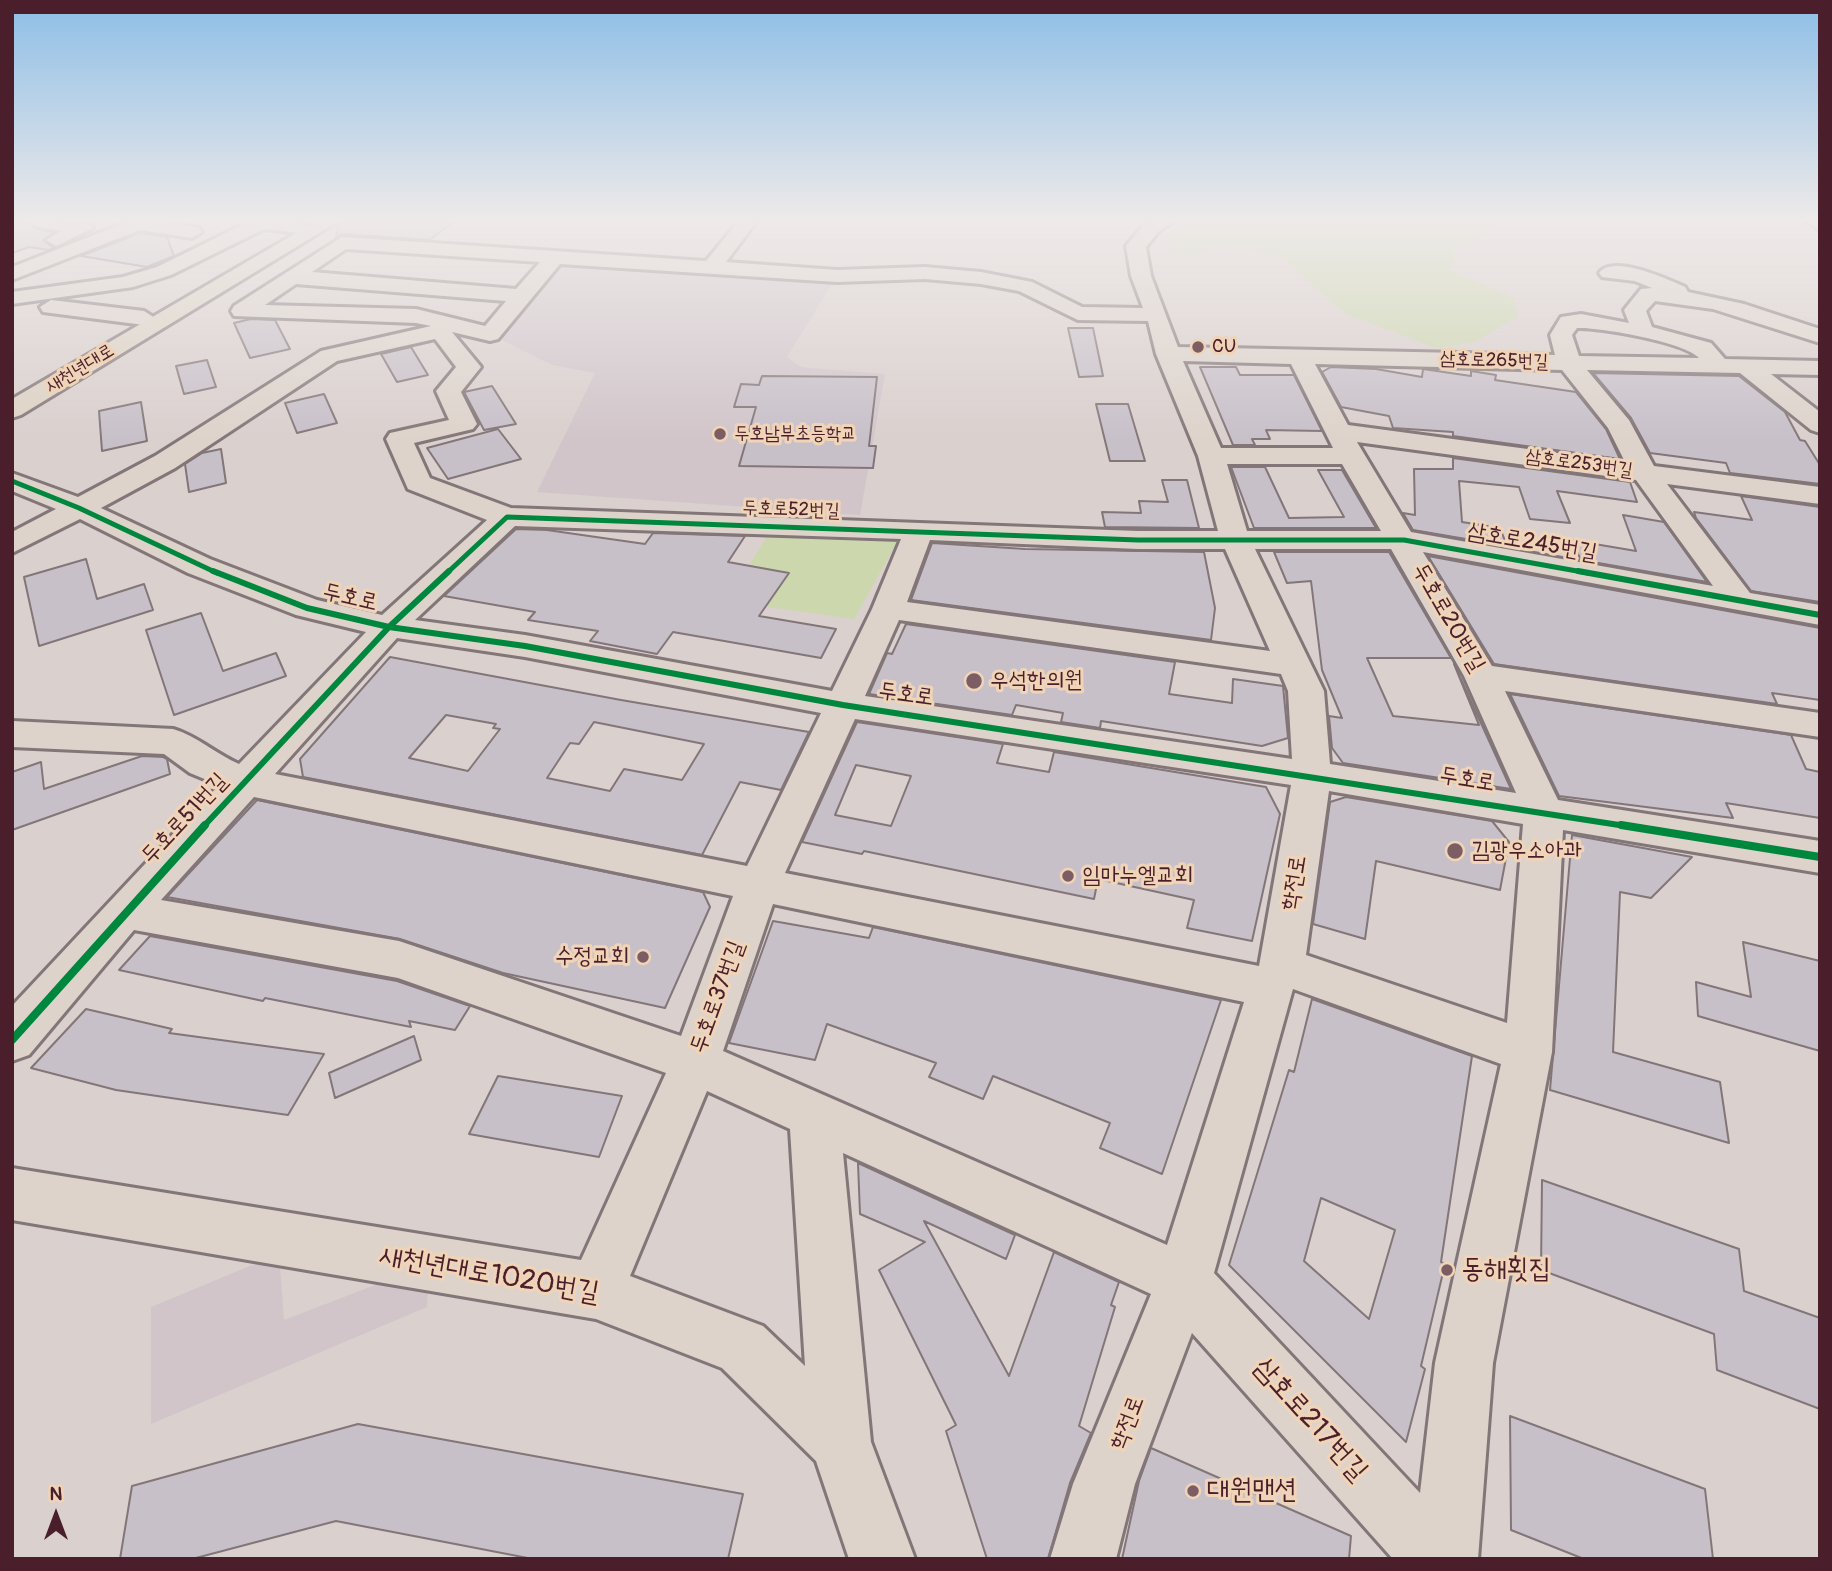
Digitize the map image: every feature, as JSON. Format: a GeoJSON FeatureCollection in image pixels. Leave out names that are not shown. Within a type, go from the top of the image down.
{"type":"FeatureCollection","features":[{"type":"Feature","properties":{"kind":"main road","name":"새천년대로"},"geometry":{"type":"LineString","coordinates":[[14,403],[30,390],[35,382],[183,295]]}},
{"type":"Feature","properties":{"kind":"main road","name":"새천년대로"},"geometry":{"type":"LineString","coordinates":[[14,403],[201,295]]}},
{"type":"Feature","properties":{"kind":"street"},"geometry":{"type":"LineString","coordinates":[[14,304],[60,295]]}},
{"type":"Feature","properties":{"kind":"street","name":"삼호로265번길"},"geometry":{"type":"LineString","coordinates":[[265,295],[243,310],[416,316],[491,334],[520,296]]}},
{"type":"Feature","properties":{"kind":"street"},"geometry":{"type":"LineString","coordinates":[[512,295],[520,296]]}},
{"type":"Feature","properties":{"kind":"street","name":"삼호로265번길"},"geometry":{"type":"LineString","coordinates":[[1043,295],[1078,313],[1163,334],[1299,357],[1820,368]]}},
{"type":"Feature","properties":{"kind":"street","name":"학전로"},"geometry":{"type":"LineString","coordinates":[[1083,1559],[1104,1484],[1184,1281],[1277,977],[1312,775],[1306,691],[1235,539],[1211,456],[1148,295]]}},
{"type":"Feature","properties":{"kind":"street"},"geometry":{"type":"LineString","coordinates":[[1643,332],[1635,310],[1648,295]]}},
{"type":"Feature","properties":{"kind":"street"},"geometry":{"type":"LineString","coordinates":[[1673,295],[1740,308],[1820,336]]}},
{"type":"Feature","properties":{"kind":"street"},"geometry":{"type":"LineString","coordinates":[[14,304],[144,318]]}},
{"type":"Feature","properties":{"kind":"street"},"geometry":{"type":"LineString","coordinates":[[1739,600],[1644,472],[1620,426],[1569,363],[1561,335],[1569,322],[1675,338],[1703,348],[1718,366],[1820,357]]}},
{"type":"Feature","properties":{"kind":"street","name":"두호로52번길"},"geometry":{"type":"LineString","coordinates":[[79,508],[165,462],[329,356],[440,331],[469,367],[448,391],[464,424],[399,439],[418,483],[506,517],[1138,540],[1235,539]]}},
{"type":"Feature","properties":{"kind":"street","name":"두호로20번길"},"geometry":{"type":"LineString","coordinates":[[1299,357],[1345,444],[1404,540],[1481,676],[1544,811]]}},
{"type":"Feature","properties":{"kind":"street"},"geometry":{"type":"LineString","coordinates":[[1747,367],[1820,425]]}},
{"type":"Feature","properties":{"kind":"street","name":"삼호로253번길"},"geometry":{"type":"LineString","coordinates":[[1211,456],[1345,444],[1644,472],[1820,496]]}},
{"type":"Feature","properties":{"kind":"street","name":"두호로"},"geometry":{"type":"LineString","coordinates":[[12,481],[79,508],[211,571],[307,608],[389,627],[525,646],[843,705],[1544,811],[1820,858]]}},
{"type":"Feature","properties":{"kind":"street"},"geometry":{"type":"LineString","coordinates":[[12,544],[79,508]]}},
{"type":"Feature","properties":{"kind":"street"},"geometry":{"type":"LineString","coordinates":[[389,627],[506,517]]}},
{"type":"Feature","properties":{"kind":"street","name":"두호로37번길"},"geometry":{"type":"LineString","coordinates":[[596,1291],[695,1062],[758,886],[888,610],[919,531]]}},
{"type":"Feature","properties":{"kind":"street","name":"삼호로245번길"},"geometry":{"type":"LineString","coordinates":[[1235,539],[1404,540],[1820,615]]}},
{"type":"Feature","properties":{"kind":"street"},"geometry":{"type":"LineString","coordinates":[[888,610],[1294,665]]}},
{"type":"Feature","properties":{"kind":"street","name":"두호로51번길"},"geometry":{"type":"LineString","coordinates":[[12,1041],[125,911],[389,627]]}},
{"type":"Feature","properties":{"kind":"street"},"geometry":{"type":"LineString","coordinates":[[1481,676],[1820,725]]}},
{"type":"Feature","properties":{"kind":"street"},"geometry":{"type":"LineString","coordinates":[[12,734],[173,742],[203,764],[247,782],[758,886],[1277,977],[1528,1052]]}},
{"type":"Feature","properties":{"kind":"street"},"geometry":{"type":"LineString","coordinates":[[1444,1559],[1464,1363],[1528,1052],[1544,811]]}},
{"type":"Feature","properties":{"kind":"street"},"geometry":{"type":"LineString","coordinates":[[125,911],[399,960],[695,1062],[1184,1281]]}},
{"type":"Feature","properties":{"kind":"street"},"geometry":{"type":"LineString","coordinates":[[814,1116],[840,1441]]}},
{"type":"Feature","properties":{"kind":"street","name":"새천년대로1020번길"},"geometry":{"type":"LineString","coordinates":[[12,1194],[596,1291],[742,1347],[840,1441],[882,1559]]}},
{"type":"Feature","properties":{"kind":"street","name":"삼호로217번길"},"geometry":{"type":"LineString","coordinates":[[1184,1281],[1437,1559]]}},
{"type":"Feature","properties":{"kind":"shaded area","name":"두호남부초등학교"},"geometry":{"type":"Polygon","coordinates":[[[523,295],[825,295],[787,357],[801,367],[885,374],[860,515],[537,492],[595,373],[552,365],[490,334],[523,295]]]}},
{"type":"Feature","properties":{"kind":"shaded area"},"geometry":{"type":"Polygon","coordinates":[[[279,1254],[284,1320],[409,1272],[428,1281],[427,1307],[151,1424],[151,1307],[279,1254]]]}},
{"type":"Feature","properties":{"kind":"green space"},"geometry":{"type":"Polygon","coordinates":[[[1325,295],[1508,295],[1514,298],[1518,316],[1475,342],[1435,348],[1346,314],[1325,295]]]}},
{"type":"Feature","properties":{"kind":"green space"},"geometry":{"type":"Polygon","coordinates":[[[777,521],[908,523],[854,619],[726,601],[777,521]]]}},
{"type":"Feature","properties":{"kind":"building"},"geometry":{"type":"Polygon","coordinates":[[[251,319],[275,320],[290,349],[250,358],[234,323],[251,319]]]}},
{"type":"Feature","properties":{"kind":"building"},"geometry":{"type":"Polygon","coordinates":[[[1068,328],[1093,328],[1103,376],[1079,377],[1068,328]]]}},
{"type":"Feature","properties":{"kind":"building"},"geometry":{"type":"Polygon","coordinates":[[[411,347],[428,375],[397,382],[381,354],[411,347]]]}},
{"type":"Feature","properties":{"kind":"building"},"geometry":{"type":"Polygon","coordinates":[[[207,360],[216,387],[184,394],[176,366],[207,360]]]}},
{"type":"Feature","properties":{"kind":"building"},"geometry":{"type":"Polygon","coordinates":[[[1200,367],[1236,367],[1240,375],[1294,375],[1322,431],[1266,430],[1270,439],[1252,439],[1255,445],[1233,445],[1200,367]]]}},
{"type":"Feature","properties":{"kind":"building"},"geometry":{"type":"Polygon","coordinates":[[[1331,367],[1376,369],[1422,377],[1423,369],[1471,376],[1471,371],[1496,375],[1495,380],[1576,392],[1606,429],[1620,459],[1453,436],[1453,432],[1393,428],[1389,416],[1341,407],[1322,372],[1331,367]]]}},
{"type":"Feature","properties":{"kind":"building"},"geometry":{"type":"Polygon","coordinates":[[[1593,373],[1739,376],[1785,412],[1800,440],[1805,441],[1820,465],[1820,484],[1730,473],[1726,463],[1650,453],[1631,418],[1593,373]]]}},
{"type":"Feature","properties":{"kind":"building"},"geometry":{"type":"Polygon","coordinates":[[[762,376],[877,377],[869,446],[876,446],[873,468],[739,466],[756,407],[734,407],[741,384],[759,385],[762,376]]]}},
{"type":"Feature","properties":{"kind":"building"},"geometry":{"type":"Polygon","coordinates":[[[492,386],[516,424],[484,430],[464,392],[492,386]]]}},
{"type":"Feature","properties":{"kind":"building"},"geometry":{"type":"Polygon","coordinates":[[[324,394],[337,423],[297,433],[285,403],[324,394]]]}},
{"type":"Feature","properties":{"kind":"building"},"geometry":{"type":"Polygon","coordinates":[[[141,402],[147,441],[102,451],[99,411],[141,402]]]}},
{"type":"Feature","properties":{"kind":"building"},"geometry":{"type":"Polygon","coordinates":[[[1096,404],[1128,404],[1145,461],[1110,461],[1096,404]]]}},
{"type":"Feature","properties":{"kind":"building"},"geometry":{"type":"Polygon","coordinates":[[[498,429],[521,459],[448,479],[427,448],[498,429]]]}},
{"type":"Feature","properties":{"kind":"building"},"geometry":{"type":"Polygon","coordinates":[[[221,449],[226,483],[189,492],[185,464],[202,453],[221,449]]]}},
{"type":"Feature","properties":{"kind":"building"},"geometry":{"type":"Polygon","coordinates":[[[1453,458],[1630,482],[1637,502],[1557,491],[1570,523],[1530,519],[1519,487],[1459,481],[1462,522],[1500,528],[1507,546],[1413,530],[1403,513],[1415,515],[1414,469],[1453,469],[1453,458]]]}},
{"type":"Feature","properties":{"kind":"building"},"geometry":{"type":"Polygon","coordinates":[[[1231,467],[1265,467],[1289,518],[1344,517],[1318,470],[1342,470],[1376,528],[1254,528],[1231,467]]]}},
{"type":"Feature","properties":{"kind":"building"},"geometry":{"type":"Polygon","coordinates":[[[1162,480],[1187,480],[1199,528],[1105,527],[1102,512],[1141,513],[1139,501],[1168,502],[1162,480]]]}},
{"type":"Feature","properties":{"kind":"building"},"geometry":{"type":"Polygon","coordinates":[[[1741,496],[1820,507],[1820,602],[1751,591],[1696,518],[1694,512],[1752,520],[1741,496]]]}},
{"type":"Feature","properties":{"kind":"building"},"geometry":{"type":"Polygon","coordinates":[[[1623,515],[1664,522],[1707,582],[1581,560],[1571,540],[1636,551],[1623,515]]]}},
{"type":"Feature","properties":{"kind":"building"},"geometry":{"type":"Polygon","coordinates":[[[516,529],[547,530],[645,544],[653,533],[745,536],[728,562],[789,573],[759,616],[836,629],[821,658],[673,632],[657,654],[590,641],[598,631],[528,620],[535,612],[444,596],[516,529]]]}},
{"type":"Feature","properties":{"kind":"building"},"geometry":{"type":"Polygon","coordinates":[[[932,543],[1025,549],[1204,552],[1215,608],[1211,640],[911,600],[932,543]]]}},
{"type":"Feature","properties":{"kind":"building"},"geometry":{"type":"Polygon","coordinates":[[[1274,552],[1389,552],[1451,658],[1367,658],[1393,716],[1479,725],[1454,664],[1511,789],[1343,763],[1332,748],[1329,716],[1342,718],[1322,670],[1311,581],[1287,583],[1274,552]]]}},
{"type":"Feature","properties":{"kind":"building"},"geometry":{"type":"Polygon","coordinates":[[[1428,556],[1820,628],[1820,700],[1772,693],[1777,704],[1494,664],[1428,556]]]}},
{"type":"Feature","properties":{"kind":"building"},"geometry":{"type":"Polygon","coordinates":[[[86,559],[97,599],[144,584],[153,610],[39,646],[24,577],[86,559]]]}},
{"type":"Feature","properties":{"kind":"building"},"geometry":{"type":"Polygon","coordinates":[[[201,613],[223,671],[276,653],[286,676],[174,715],[146,630],[201,613]]]}},
{"type":"Feature","properties":{"kind":"building"},"geometry":{"type":"Polygon","coordinates":[[[906,624],[1175,662],[1169,694],[1232,703],[1233,679],[1283,686],[1288,738],[1262,746],[1101,721],[1100,728],[1061,722],[1063,713],[1016,705],[1012,715],[869,694],[887,653],[892,654],[906,624]]]}},
{"type":"Feature","properties":{"kind":"building"},"geometry":{"type":"Polygon","coordinates":[[[390,657],[809,732],[781,790],[740,782],[702,855],[303,777],[300,759],[390,657]],[[446,715],[409,758],[468,771],[500,729],[493,728],[496,724],[446,715]],[[594,722],[579,744],[570,743],[547,778],[610,791],[624,769],[682,780],[704,744],[594,722]]]}},
{"type":"Feature","properties":{"kind":"building"},"geometry":{"type":"Polygon","coordinates":[[[1510,694],[1791,735],[1806,769],[1820,772],[1820,818],[1726,803],[1733,818],[1559,796],[1510,694]]]}},
{"type":"Feature","properties":{"kind":"building"},"geometry":{"type":"Polygon","coordinates":[[[857,722],[1003,744],[997,763],[1049,772],[1054,752],[1266,787],[1280,814],[1252,941],[1187,928],[1194,900],[1098,879],[1094,899],[864,851],[862,854],[802,842],[857,722]],[[856,765],[835,815],[891,826],[911,776],[856,765]]]}},
{"type":"Feature","properties":{"kind":"building"},"geometry":{"type":"Polygon","coordinates":[[[142,756],[167,759],[170,774],[12,830],[12,772],[41,762],[44,789],[142,756]]]}},
{"type":"Feature","properties":{"kind":"building"},"geometry":{"type":"Polygon","coordinates":[[[1346,797],[1492,821],[1509,842],[1500,890],[1376,861],[1365,939],[1313,924],[1330,802],[1346,797]]]}},
{"type":"Feature","properties":{"kind":"building"},"geometry":{"type":"Polygon","coordinates":[[[257,800],[703,892],[710,907],[665,1008],[503,973],[400,939],[167,897],[257,800]]]}},
{"type":"Feature","properties":{"kind":"building"},"geometry":{"type":"Polygon","coordinates":[[[1572,835],[1692,857],[1651,898],[1620,892],[1613,1052],[1720,1082],[1729,1143],[1550,1090],[1572,835]]]}},
{"type":"Feature","properties":{"kind":"building"},"geometry":{"type":"Polygon","coordinates":[[[773,921],[869,938],[873,927],[1221,1000],[1162,1174],[1100,1148],[1110,1123],[993,1076],[983,1099],[929,1077],[936,1063],[827,1024],[815,1060],[729,1043],[773,921]]]}},
{"type":"Feature","properties":{"kind":"building"},"geometry":{"type":"Polygon","coordinates":[[[150,936],[397,981],[470,1006],[455,1030],[409,1021],[411,1027],[265,998],[263,1001],[119,970],[150,936]]]}},
{"type":"Feature","properties":{"kind":"building"},"geometry":{"type":"Polygon","coordinates":[[[1743,942],[1820,961],[1820,1051],[1698,1016],[1696,982],[1751,997],[1743,942]]]}},
{"type":"Feature","properties":{"kind":"building"},"geometry":{"type":"Polygon","coordinates":[[[1312,999],[1472,1056],[1441,1262],[1445,1264],[1421,1366],[1425,1369],[1406,1442],[1229,1265],[1289,1070],[1294,1072],[1312,999]],[[1321,1198],[1304,1261],[1369,1319],[1395,1230],[1321,1198]]]}},
{"type":"Feature","properties":{"kind":"building"},"geometry":{"type":"Polygon","coordinates":[[[86,1009],[172,1029],[169,1033],[324,1054],[288,1115],[116,1090],[31,1068],[86,1009]]]}},
{"type":"Feature","properties":{"kind":"building"},"geometry":{"type":"Polygon","coordinates":[[[414,1036],[421,1060],[335,1098],[329,1073],[414,1036]]]}},
{"type":"Feature","properties":{"kind":"building"},"geometry":{"type":"Polygon","coordinates":[[[498,1076],[622,1096],[599,1157],[469,1134],[498,1076]]]}},
{"type":"Feature","properties":{"kind":"building"},"geometry":{"type":"Polygon","coordinates":[[[858,1163],[1015,1235],[1006,1259],[924,1221],[1009,1376],[1054,1252],[1119,1282],[1111,1305],[1115,1307],[1079,1426],[1091,1433],[1070,1483],[1048,1559],[987,1559],[946,1431],[956,1425],[879,1270],[925,1242],[860,1214],[858,1163]]]}},
{"type":"Feature","properties":{"kind":"building"},"geometry":{"type":"Polygon","coordinates":[[[1542,1180],[1739,1249],[1744,1291],[1820,1318],[1820,1409],[1717,1370],[1714,1334],[1541,1270],[1542,1180]]]}},
{"type":"Feature","properties":{"kind":"building"},"geometry":{"type":"Polygon","coordinates":[[[1510,1416],[1705,1489],[1713,1559],[1584,1559],[1511,1530],[1510,1416]]]}},
{"type":"Feature","properties":{"kind":"building"},"geometry":{"type":"Polygon","coordinates":[[[358,1424],[743,1494],[728,1559],[533,1559],[336,1521],[192,1559],[120,1559],[132,1486],[358,1424]]]}},
{"type":"Feature","properties":{"kind":"building","name":"대원맨션"},"geometry":{"type":"Polygon","coordinates":[[[1151,1448],[1351,1536],[1349,1559],[1122,1559],[1139,1481],[1151,1448]]]}},
{"type":"Feature","properties":{"kind":"cycle path"},"geometry":{"type":"LineString","coordinates":[[12,481],[79,508],[199,566],[307,608],[389,627],[525,646],[843,705],[1312,775],[1820,857]]}},
{"type":"Feature","properties":{"kind":"cycle path"},"geometry":{"type":"LineString","coordinates":[[12,1040],[125,911],[389,627],[507,517],[574,517],[1138,540],[1404,540],[1820,615]]}},
{"type":"Feature","properties":{"kind":"place","name":"CU"},"geometry":{"type":"Point","coordinates":[1198,347]}},
{"type":"Feature","properties":{"kind":"place","name":"두호남부초등학교"},"geometry":{"type":"Point","coordinates":[720,434]}},
{"type":"Feature","properties":{"kind":"place","name":"우석한의원"},"geometry":{"type":"Point","coordinates":[974,681]}},
{"type":"Feature","properties":{"kind":"place","name":"김광우소아과"},"geometry":{"type":"Point","coordinates":[1455,851]}},
{"type":"Feature","properties":{"kind":"place","name":"임마누엘교회"},"geometry":{"type":"Point","coordinates":[1068,876]}},
{"type":"Feature","properties":{"kind":"place","name":"수정교회"},"geometry":{"type":"Point","coordinates":[643,957]}},
{"type":"Feature","properties":{"kind":"place","name":"동해횟집"},"geometry":{"type":"Point","coordinates":[1447,1270]}},
{"type":"Feature","properties":{"kind":"place","name":"대원맨션"},"geometry":{"type":"Point","coordinates":[1193,1491]}}]}
